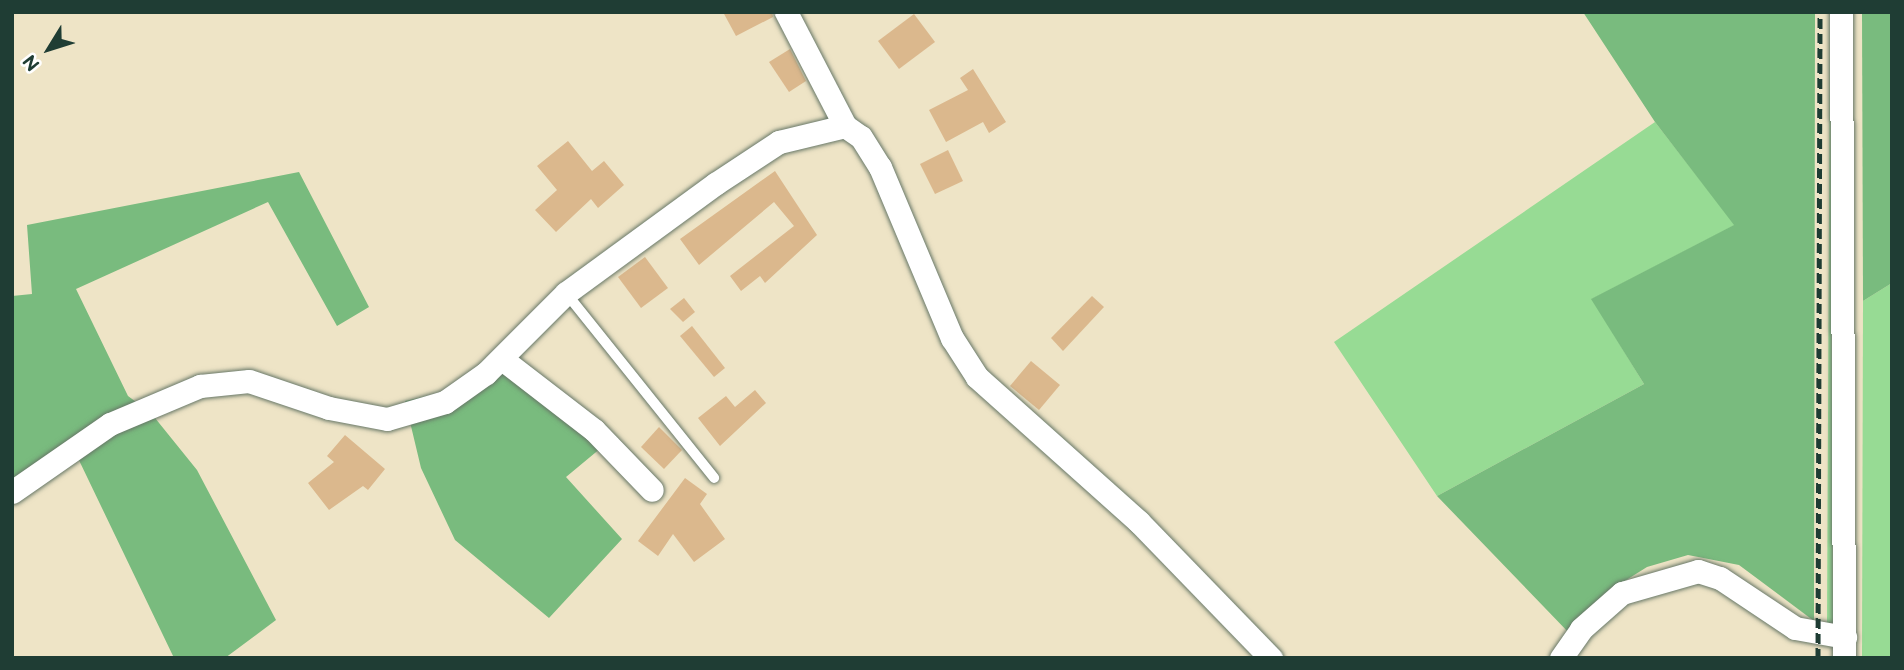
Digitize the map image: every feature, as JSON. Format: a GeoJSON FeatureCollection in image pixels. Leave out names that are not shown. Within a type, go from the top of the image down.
{"type":"FeatureCollection","features":[{"type":"Feature","properties":{"kind":"street"},"geometry":{"type":"LineString","coordinates":[[786,12],[845,126],[875,158],[952,338],[977,377],[1139,523],[1271,658]]}},
{"type":"Feature","properties":{"kind":"street"},"geometry":{"type":"LineString","coordinates":[[1561,658],[1581,629],[1622,593],[1698,571],[1720,578],[1795,628],[1844,647],[1841,12]]}},
{"type":"Feature","properties":{"kind":"street"},"geometry":{"type":"LineString","coordinates":[[12,492],[110,424],[200,386],[249,381],[329,408],[387,419],[445,401],[502,359],[566,293],[770,148],[814,128],[845,126]]}},
{"type":"Feature","properties":{"kind":"street"},"geometry":{"type":"LineString","coordinates":[[502,359],[594,430],[652,490]]}},
{"type":"Feature","properties":{"kind":"lane"},"geometry":{"type":"LineString","coordinates":[[566,293],[714,478]]}},
{"type":"Feature","properties":{"kind":"green space"},"geometry":{"type":"Polygon","coordinates":[[[1583,12],[1815,12],[1814,621],[1739,565],[1688,555],[1647,567],[1604,594],[1571,635],[1437,496],[1644,384],[1591,299],[1734,225],[1655,122],[1583,12]]]}},
{"type":"Feature","properties":{"kind":"green space"},"geometry":{"type":"Polygon","coordinates":[[[1830,12],[1833,623],[1827,623],[1830,12]]]}},
{"type":"Feature","properties":{"kind":"green space"},"geometry":{"type":"Polygon","coordinates":[[[1862,12],[1892,12],[1892,283],[1863,301],[1862,12]]]}},
{"type":"Feature","properties":{"kind":"green space"},"geometry":{"type":"Polygon","coordinates":[[[1655,122],[1735,225],[1592,299],[1644,384],[1437,496],[1334,342],[1655,122]]]}},
{"type":"Feature","properties":{"kind":"green space"},"geometry":{"type":"Polygon","coordinates":[[[299,172],[369,307],[337,326],[268,202],[76,289],[128,396],[151,413],[197,470],[276,620],[225,658],[174,658],[76,454],[12,501],[12,296],[32,294],[27,225],[299,172]]]}},
{"type":"Feature","properties":{"kind":"green space"},"geometry":{"type":"Polygon","coordinates":[[[1892,283],[1892,658],[1862,658],[1863,301],[1892,283]]]}},
{"type":"Feature","properties":{"kind":"green space"},"geometry":{"type":"Polygon","coordinates":[[[501,354],[613,438],[566,477],[622,539],[549,618],[455,540],[421,468],[405,401],[454,390],[501,354]]]}},
{"type":"Feature","properties":{"kind":"building"},"geometry":{"type":"Polygon","coordinates":[[[723,12],[772,12],[773,17],[736,36],[723,12]]]}},
{"type":"Feature","properties":{"kind":"building"},"geometry":{"type":"Polygon","coordinates":[[[914,14],[935,42],[899,69],[878,41],[914,14]]]}},
{"type":"Feature","properties":{"kind":"building"},"geometry":{"type":"Polygon","coordinates":[[[790,49],[806,81],[789,92],[769,62],[790,49]]]}},
{"type":"Feature","properties":{"kind":"building"},"geometry":{"type":"Polygon","coordinates":[[[973,69],[1006,122],[989,133],[983,122],[946,142],[929,110],[968,90],[960,78],[973,69]]]}},
{"type":"Feature","properties":{"kind":"building"},"geometry":{"type":"Polygon","coordinates":[[[568,141],[592,171],[604,161],[624,185],[598,208],[591,199],[556,232],[535,210],[557,190],[537,166],[568,141]]]}},
{"type":"Feature","properties":{"kind":"building"},"geometry":{"type":"Polygon","coordinates":[[[948,150],[963,181],[935,194],[920,164],[948,150]]]}},
{"type":"Feature","properties":{"kind":"building"},"geometry":{"type":"Polygon","coordinates":[[[775,171],[817,235],[765,283],[760,276],[741,291],[730,276],[794,226],[774,202],[699,265],[680,239],[775,171]]]}},
{"type":"Feature","properties":{"kind":"building"},"geometry":{"type":"Polygon","coordinates":[[[645,257],[668,288],[641,308],[618,277],[645,257]]]}},
{"type":"Feature","properties":{"kind":"building"},"geometry":{"type":"Polygon","coordinates":[[[1092,296],[1104,307],[1063,351],[1051,338],[1092,296]]]}},
{"type":"Feature","properties":{"kind":"building"},"geometry":{"type":"Polygon","coordinates":[[[684,298],[695,312],[683,322],[670,309],[684,298]]]}},
{"type":"Feature","properties":{"kind":"building"},"geometry":{"type":"Polygon","coordinates":[[[692,326],[725,368],[714,377],[680,336],[692,326]]]}},
{"type":"Feature","properties":{"kind":"building"},"geometry":{"type":"Polygon","coordinates":[[[1031,361],[1060,385],[1039,410],[1010,386],[1031,361]]]}},
{"type":"Feature","properties":{"kind":"building"},"geometry":{"type":"Polygon","coordinates":[[[755,390],[766,403],[720,446],[698,418],[726,396],[735,407],[755,390]]]}},
{"type":"Feature","properties":{"kind":"building"},"geometry":{"type":"Polygon","coordinates":[[[659,427],[682,450],[664,469],[641,447],[659,427]]]}},
{"type":"Feature","properties":{"kind":"building"},"geometry":{"type":"Polygon","coordinates":[[[345,435],[385,469],[368,490],[363,486],[329,510],[308,483],[334,462],[327,456],[345,435]]]}},
{"type":"Feature","properties":{"kind":"building"},"geometry":{"type":"Polygon","coordinates":[[[685,478],[707,494],[700,504],[725,539],[694,562],[673,534],[658,556],[638,541],[685,478]]]}},
{"type":"Feature","properties":{"kind":"railway"},"geometry":{"type":"LineString","coordinates":[[1818,658],[1820,12]]}}]}
